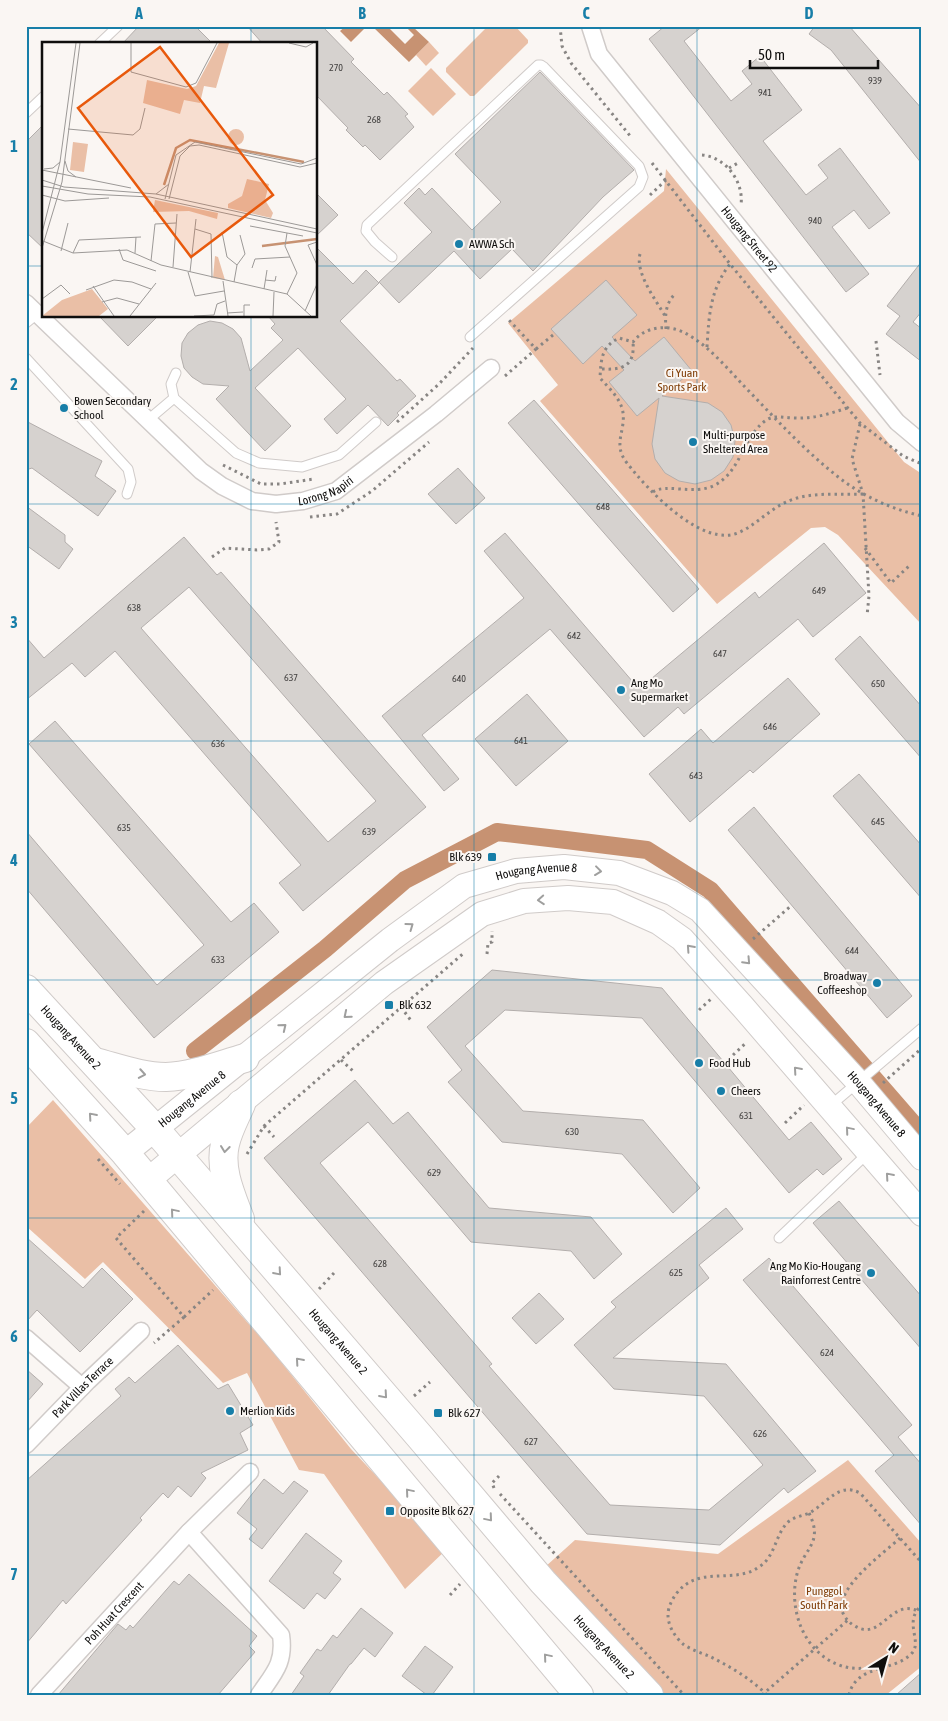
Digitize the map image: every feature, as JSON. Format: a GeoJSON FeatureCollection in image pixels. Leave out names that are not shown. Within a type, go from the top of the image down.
{"type":"FeatureCollection","features":[{"type":"Feature","properties":{"kind":"highway","name":"Hougang Avenue 2"},"geometry":{"type":"LineString","coordinates":[[26,989],[155,1129],[543,1582],[649,1695]]}},
{"type":"Feature","properties":{"kind":"highway"},"geometry":{"type":"LineString","coordinates":[[26,1043],[125,1153],[578,1695]]}},
{"type":"Feature","properties":{"kind":"highway"},"geometry":{"type":"LineString","coordinates":[[94,1062],[142,1075],[167,1076],[194,1073],[245,1058]]}},
{"type":"Feature","properties":{"kind":"highway"},"geometry":{"type":"LineString","coordinates":[[241,1104],[225,1144],[224,1166],[229,1190],[246,1235]]}},
{"type":"Feature","properties":{"kind":"main road","name":"Hougang Avenue 8"},"geometry":{"type":"LineString","coordinates":[[125,1153],[390,940],[464,886],[516,871],[564,867],[619,873],[672,893],[700,910],[863,1078],[922,1158]]}},
{"type":"Feature","properties":{"kind":"main road"},"geometry":{"type":"LineString","coordinates":[[147,1180],[241,1104],[384,983],[482,914],[524,902],[568,898],[613,902],[658,922],[682,939],[819,1104],[917,1200]]}},
{"type":"Feature","properties":{"kind":"street","name":"Hougang Street 92"},"geometry":{"type":"LineString","coordinates":[[590,26],[599,54],[654,124],[897,422],[922,443]]}},
{"type":"Feature","properties":{"kind":"street","name":"Lorong Napiri"},"geometry":{"type":"LineString","coordinates":[[30,314],[108,382],[201,471],[222,486],[252,500],[276,504],[303,501],[336,491],[492,368]]}},
{"type":"Feature","properties":{"kind":"street","name":"Park Villas Terrace"},"geometry":{"type":"LineString","coordinates":[[26,1445],[82,1387],[141,1332]]}},
{"type":"Feature","properties":{"kind":"street"},"geometry":{"type":"LineString","coordinates":[[26,1338],[82,1387]]}},
{"type":"Feature","properties":{"kind":"street","name":"Poh Huat Crescent"},"geometry":{"type":"LineString","coordinates":[[39,1695],[189,1532],[250,1472]]}},
{"type":"Feature","properties":{"kind":"street"},"geometry":{"type":"LineString","coordinates":[[189,1532],[281,1635],[283,1650],[278,1667],[259,1695]]}},
{"type":"Feature","properties":{"kind":"lane"},"geometry":{"type":"LineString","coordinates":[[101,42],[118,26]]}},
{"type":"Feature","properties":{"kind":"lane"},"geometry":{"type":"LineString","coordinates":[[392,257],[375,242],[366,230],[367,226],[538,66],[544,67],[639,166],[643,177],[639,187],[470,337]]}},
{"type":"Feature","properties":{"kind":"lane"},"geometry":{"type":"LineString","coordinates":[[26,113],[42,98]]}},
{"type":"Feature","properties":{"kind":"lane"},"geometry":{"type":"LineString","coordinates":[[26,358],[128,469],[131,482],[128,494]]}},
{"type":"Feature","properties":{"kind":"lane"},"geometry":{"type":"LineString","coordinates":[[176,373],[171,384],[174,398],[236,453],[259,463],[302,466],[339,455],[376,422]]}},
{"type":"Feature","properties":{"kind":"lane"},"geometry":{"type":"LineString","coordinates":[[148,420],[174,398]]}},
{"type":"Feature","properties":{"kind":"lane"},"geometry":{"type":"LineString","coordinates":[[819,1104],[863,1078],[919,1031]]}},
{"type":"Feature","properties":{"kind":"lane"},"geometry":{"type":"LineString","coordinates":[[779,1238],[868,1153]]}},
{"type":"Feature","properties":{"kind":"path"},"geometry":{"type":"LineString","coordinates":[[560,26],[562,46],[571,63],[636,144]]}},
{"type":"Feature","properties":{"kind":"path"},"geometry":{"type":"LineString","coordinates":[[694,154],[708,156],[729,168],[742,194],[740,210]]}},
{"type":"Feature","properties":{"kind":"path"},"geometry":{"type":"LineString","coordinates":[[648,158],[730,264],[860,423],[903,456],[922,464]]}},
{"type":"Feature","properties":{"kind":"path"},"geometry":{"type":"LineString","coordinates":[[729,168],[738,163]]}},
{"type":"Feature","properties":{"kind":"path"},"geometry":{"type":"LineString","coordinates":[[640,254],[639,266],[641,272],[665,316]]}},
{"type":"Feature","properties":{"kind":"path"},"geometry":{"type":"LineString","coordinates":[[707,348],[712,296],[723,273],[730,264]]}},
{"type":"Feature","properties":{"kind":"path"},"geometry":{"type":"LineString","coordinates":[[666,329],[666,307],[675,294]]}},
{"type":"Feature","properties":{"kind":"path"},"geometry":{"type":"LineString","coordinates":[[602,369],[618,369],[624,366],[633,356],[634,342],[639,334],[645,330],[653,328],[683,332],[707,348],[774,417],[837,476],[862,494],[900,511],[922,516]]}},
{"type":"Feature","properties":{"kind":"path"},"geometry":{"type":"LineString","coordinates":[[536,349],[553,335]]}},
{"type":"Feature","properties":{"kind":"path"},"geometry":{"type":"LineString","coordinates":[[634,342],[625,338],[619,338],[606,346],[602,354],[600,378],[613,393],[623,410],[619,444],[620,453],[653,492],[669,508],[689,523],[708,532],[730,536],[740,532],[778,505],[795,498],[862,494]]}},
{"type":"Feature","properties":{"kind":"path"},"geometry":{"type":"LineString","coordinates":[[876,341],[880,379]]}},
{"type":"Feature","properties":{"kind":"path"},"geometry":{"type":"LineString","coordinates":[[653,492],[662,488],[700,490],[713,486],[731,473],[758,428],[764,422],[774,417],[816,418],[847,408]]}},
{"type":"Feature","properties":{"kind":"path"},"geometry":{"type":"LineString","coordinates":[[860,423],[852,459],[862,494],[869,596],[867,616]]}},
{"type":"Feature","properties":{"kind":"path"},"geometry":{"type":"LineString","coordinates":[[212,557],[225,548],[269,549],[278,542],[276,522]]}},
{"type":"Feature","properties":{"kind":"path"},"geometry":{"type":"LineString","coordinates":[[865,548],[891,583],[909,566]]}},
{"type":"Feature","properties":{"kind":"path"},"geometry":{"type":"LineString","coordinates":[[751,941],[792,906]]}},
{"type":"Feature","properties":{"kind":"path"},"geometry":{"type":"LineString","coordinates":[[484,937],[492,930],[500,928]]}},
{"type":"Feature","properties":{"kind":"path"},"geometry":{"type":"LineString","coordinates":[[487,954],[488,943],[492,942],[492,936]]}},
{"type":"Feature","properties":{"kind":"path"},"geometry":{"type":"LineString","coordinates":[[247,1159],[247,1152],[264,1126],[469,949]]}},
{"type":"Feature","properties":{"kind":"path"},"geometry":{"type":"LineString","coordinates":[[699,1010],[712,998]]}},
{"type":"Feature","properties":{"kind":"path"},"geometry":{"type":"LineString","coordinates":[[401,1006],[412,1022]]}},
{"type":"Feature","properties":{"kind":"path"},"geometry":{"type":"LineString","coordinates":[[733,1055],[752,1038]]}},
{"type":"Feature","properties":{"kind":"path"},"geometry":{"type":"LineString","coordinates":[[882,1084],[922,1048]]}},
{"type":"Feature","properties":{"kind":"path"},"geometry":{"type":"LineString","coordinates":[[341,1060],[354,1071]]}},
{"type":"Feature","properties":{"kind":"path"},"geometry":{"type":"LineString","coordinates":[[785,1123],[819,1104]]}},
{"type":"Feature","properties":{"kind":"path"},"geometry":{"type":"LineString","coordinates":[[264,1126],[274,1137]]}},
{"type":"Feature","properties":{"kind":"path"},"geometry":{"type":"LineString","coordinates":[[144,1211],[116,1238],[184,1316]]}},
{"type":"Feature","properties":{"kind":"path"},"geometry":{"type":"LineString","coordinates":[[321,1287],[334,1273]]}},
{"type":"Feature","properties":{"kind":"path"},"geometry":{"type":"LineString","coordinates":[[148,1347],[213,1290]]}},
{"type":"Feature","properties":{"kind":"path"},"geometry":{"type":"LineString","coordinates":[[415,1395],[430,1382]]}},
{"type":"Feature","properties":{"kind":"path"},"geometry":{"type":"LineString","coordinates":[[499,1476],[492,1483],[494,1487],[684,1695]]}},
{"type":"Feature","properties":{"kind":"path"},"geometry":{"type":"LineString","coordinates":[[848,1620],[765,1694],[743,1675],[684,1644],[674,1634],[668,1614],[670,1602],[681,1588],[696,1578],[743,1574],[754,1571],[764,1564],[787,1523],[796,1517],[809,1513],[834,1494],[845,1489],[860,1493],[922,1563]]}},
{"type":"Feature","properties":{"kind":"path"},"geometry":{"type":"LineString","coordinates":[[809,1513],[816,1529],[812,1544],[804,1556],[797,1574],[796,1613],[800,1627],[815,1649],[827,1659],[841,1666],[856,1668],[880,1667]]}},
{"type":"Feature","properties":{"kind":"path"},"geometry":{"type":"LineString","coordinates":[[900,1538],[854,1580],[846,1590],[841,1608],[848,1620],[860,1629],[870,1629],[879,1626],[903,1609],[916,1610]]}},
{"type":"Feature","properties":{"kind":"path"},"geometry":{"type":"LineString","coordinates":[[450,1595],[461,1582]]}},
{"type":"Feature","properties":{"kind":"path"},"geometry":{"type":"LineString","coordinates":[[850,1695],[855,1682],[862,1676],[880,1667],[906,1659],[913,1653],[916,1645],[913,1620],[916,1610],[922,1605]]}},
{"type":"Feature","properties":{"kind":"green space"},"geometry":{"type":"Polygon","coordinates":[[[488,26],[515,26],[528,40],[528,43],[474,96],[470,96],[446,72],[446,68],[488,26]]]}},
{"type":"Feature","properties":{"kind":"green space"},"geometry":{"type":"Polygon","coordinates":[[[429,42],[439,53],[426,66],[416,55],[429,42]]]}},
{"type":"Feature","properties":{"kind":"green space"},"geometry":{"type":"Polygon","coordinates":[[[431,68],[456,94],[433,116],[408,91],[431,68]]]}},
{"type":"Feature","properties":{"kind":"green space","name":"Ci Yuan Sports Park"},"geometry":{"type":"Polygon","coordinates":[[[666,169],[904,462],[922,474],[922,625],[838,535],[825,527],[811,528],[717,604],[540,401],[558,385],[508,323],[664,191],[666,169]]]}},
{"type":"Feature","properties":{"kind":"green space"},"geometry":{"type":"Polygon","coordinates":[[[53,1100],[269,1347],[351,1449],[446,1550],[405,1589],[324,1474],[299,1470],[247,1373],[223,1383],[103,1262],[85,1279],[26,1226],[26,1128],[53,1100]]]}},
{"type":"Feature","properties":{"kind":"green space","name":"Punggol South Park"},"geometry":{"type":"Polygon","coordinates":[[[848,1460],[922,1544],[922,1666],[886,1695],[655,1695],[545,1567],[575,1540],[718,1554],[848,1460]]]}},
{"type":"Feature","properties":{"kind":"shaded area"},"geometry":{"type":"Polygon","coordinates":[[[346,26],[367,26],[351,42],[340,31],[346,26]]]}},
{"type":"Feature","properties":{"kind":"shaded area"},"geometry":{"type":"Polygon","coordinates":[[[374,26],[387,26],[405,44],[414,35],[405,26],[412,26],[429,42],[409,62],[374,26]]]}},
{"type":"Feature","properties":{"kind":"building"},"geometry":{"type":"Polygon","coordinates":[[[139,26],[195,26],[211,42],[124,42],[139,26]]]}},
{"type":"Feature","properties":{"kind":"building"},"geometry":{"type":"Polygon","coordinates":[[[247,26],[322,26],[354,59],[351,62],[384,95],[387,92],[408,114],[405,116],[414,127],[380,160],[346,130],[348,128],[318,97],[318,42],[261,42],[247,26]]]}},
{"type":"Feature","properties":{"kind":"building"},"geometry":{"type":"Polygon","coordinates":[[[665,26],[703,26],[684,41],[731,101],[752,84],[742,71],[760,56],[802,110],[763,141],[806,195],[828,178],[818,165],[840,148],[890,213],[869,229],[854,210],[832,227],[869,274],[846,292],[649,39],[665,26]]]}},
{"type":"Feature","properties":{"kind":"building"},"geometry":{"type":"Polygon","coordinates":[[[815,26],[849,26],[922,109],[922,164],[831,50],[809,34],[815,26]]]}},
{"type":"Feature","properties":{"kind":"building"},"geometry":{"type":"Polygon","coordinates":[[[540,72],[634,170],[603,197],[533,271],[512,249],[480,279],[454,251],[399,303],[379,282],[432,232],[404,203],[419,188],[425,195],[432,188],[472,230],[501,202],[455,154],[540,72]]]}},
{"type":"Feature","properties":{"kind":"building"},"geometry":{"type":"Polygon","coordinates":[[[42,126],[42,247],[26,232],[26,142],[42,126]]]}},
{"type":"Feature","properties":{"kind":"building"},"geometry":{"type":"Polygon","coordinates":[[[318,195],[338,215],[318,234],[318,195]]]}},
{"type":"Feature","properties":{"kind":"building"},"geometry":{"type":"Polygon","coordinates":[[[318,249],[353,284],[366,270],[379,283],[340,321],[397,381],[400,379],[416,396],[397,413],[399,415],[388,426],[368,405],[337,434],[324,419],[346,399],[298,348],[255,388],[291,426],[265,451],[216,399],[229,386],[203,384],[192,377],[184,368],[181,356],[182,343],[188,333],[198,325],[210,321],[222,323],[233,329],[241,338],[250,371],[283,340],[271,328],[275,324],[270,318],[318,318],[318,249]]]}},
{"type":"Feature","properties":{"kind":"building"},"geometry":{"type":"Polygon","coordinates":[[[922,261],[922,311],[913,322],[922,329],[922,362],[886,334],[900,316],[887,306],[922,261]]]}},
{"type":"Feature","properties":{"kind":"building"},"geometry":{"type":"Polygon","coordinates":[[[606,280],[637,315],[612,337],[635,361],[664,337],[692,371],[662,396],[708,403],[722,412],[731,425],[735,441],[733,457],[724,471],[711,480],[695,484],[679,481],[665,473],[655,459],[652,444],[659,398],[637,416],[609,382],[624,370],[602,346],[583,364],[551,329],[606,280]]]}},
{"type":"Feature","properties":{"kind":"building"},"geometry":{"type":"Polygon","coordinates":[[[101,318],[156,318],[128,346],[101,318]]]}},
{"type":"Feature","properties":{"kind":"building"},"geometry":{"type":"Polygon","coordinates":[[[534,400],[699,589],[673,612],[508,423],[534,400]]]}},
{"type":"Feature","properties":{"kind":"building"},"geometry":{"type":"Polygon","coordinates":[[[26,421],[102,461],[95,476],[116,491],[98,516],[32,468],[26,470],[26,421]]]}},
{"type":"Feature","properties":{"kind":"building"},"geometry":{"type":"Polygon","coordinates":[[[458,468],[485,498],[456,524],[428,494],[458,468]]]}},
{"type":"Feature","properties":{"kind":"building"},"geometry":{"type":"Polygon","coordinates":[[[26,506],[65,535],[65,542],[73,549],[59,569],[26,545],[26,506]]]}},
{"type":"Feature","properties":{"kind":"building"},"geometry":{"type":"Polygon","coordinates":[[[505,533],[639,689],[755,592],[759,598],[824,543],[866,593],[813,637],[798,619],[684,714],[678,707],[644,737],[550,629],[422,735],[459,779],[444,791],[382,716],[524,598],[484,551],[505,533]]]}},
{"type":"Feature","properties":{"kind":"building"},"geometry":{"type":"Polygon","coordinates":[[[184,537],[217,575],[221,572],[426,807],[303,911],[279,883],[301,865],[115,651],[85,677],[72,663],[26,700],[26,637],[44,658],[184,537]],[[189,587],[141,628],[328,842],[376,801],[189,587]]]}},
{"type":"Feature","properties":{"kind":"building"},"geometry":{"type":"Polygon","coordinates":[[[860,636],[922,707],[922,759],[835,659],[860,636]]]}},
{"type":"Feature","properties":{"kind":"building"},"geometry":{"type":"Polygon","coordinates":[[[788,678],[820,714],[753,773],[750,770],[690,822],[649,774],[701,729],[713,743],[788,678]]]}},
{"type":"Feature","properties":{"kind":"building"},"geometry":{"type":"Polygon","coordinates":[[[527,694],[568,741],[516,786],[475,739],[527,694]]]}},
{"type":"Feature","properties":{"kind":"building"},"geometry":{"type":"Polygon","coordinates":[[[55,721],[231,922],[254,903],[279,932],[154,1038],[26,888],[26,831],[157,985],[204,945],[29,744],[55,721]]]}},
{"type":"Feature","properties":{"kind":"building"},"geometry":{"type":"Polygon","coordinates":[[[859,774],[922,846],[922,899],[833,796],[859,774]]]}},
{"type":"Feature","properties":{"kind":"building"},"geometry":{"type":"Polygon","coordinates":[[[754,807],[912,996],[887,1018],[728,830],[754,807]]]}},
{"type":"Feature","properties":{"kind":"building"},"geometry":{"type":"Polygon","coordinates":[[[492,970],[662,988],[789,1140],[811,1122],[842,1159],[823,1175],[817,1169],[789,1193],[642,1018],[505,1010],[465,1046],[523,1111],[643,1120],[700,1188],[673,1213],[622,1154],[502,1142],[448,1082],[462,1070],[427,1027],[492,970]]]}},
{"type":"Feature","properties":{"kind":"building"},"geometry":{"type":"Polygon","coordinates":[[[355,1080],[393,1124],[408,1112],[489,1208],[591,1217],[622,1254],[594,1279],[571,1251],[471,1242],[368,1122],[320,1163],[492,1364],[489,1366],[610,1505],[709,1510],[763,1465],[704,1396],[614,1389],[574,1345],[616,1307],[611,1302],[726,1208],[743,1229],[699,1265],[709,1278],[613,1358],[726,1364],[816,1471],[788,1493],[784,1488],[720,1545],[587,1534],[264,1158],[355,1080]]]}},
{"type":"Feature","properties":{"kind":"building"},"geometry":{"type":"Polygon","coordinates":[[[839,1201],[922,1297],[922,1350],[813,1223],[839,1201]]]}},
{"type":"Feature","properties":{"kind":"building"},"geometry":{"type":"Polygon","coordinates":[[[26,1237],[83,1288],[102,1268],[133,1299],[80,1352],[37,1310],[26,1322],[26,1237]]]}},
{"type":"Feature","properties":{"kind":"building"},"geometry":{"type":"Polygon","coordinates":[[[769,1258],[912,1425],[898,1437],[922,1465],[922,1526],[875,1471],[894,1455],[743,1280],[769,1258]]]}},
{"type":"Feature","properties":{"kind":"building"},"geometry":{"type":"Polygon","coordinates":[[[539,1293],[564,1319],[536,1344],[512,1318],[539,1293]]]}},
{"type":"Feature","properties":{"kind":"building"},"geometry":{"type":"Polygon","coordinates":[[[178,1345],[218,1389],[228,1384],[253,1425],[240,1433],[248,1450],[201,1473],[206,1478],[191,1497],[178,1486],[168,1498],[163,1493],[140,1518],[142,1520],[66,1604],[63,1600],[26,1644],[26,1481],[121,1396],[115,1389],[129,1377],[135,1383],[178,1345]]]}},
{"type":"Feature","properties":{"kind":"building"},"geometry":{"type":"Polygon","coordinates":[[[26,1369],[43,1384],[26,1403],[26,1369]]]}},
{"type":"Feature","properties":{"kind":"building"},"geometry":{"type":"Polygon","coordinates":[[[264,1479],[283,1494],[294,1481],[308,1491],[262,1549],[249,1539],[257,1529],[237,1513],[264,1479]]]}},
{"type":"Feature","properties":{"kind":"building"},"geometry":{"type":"Polygon","coordinates":[[[306,1533],[342,1561],[333,1573],[341,1579],[325,1599],[317,1593],[304,1609],[269,1581],[306,1533]]]}},
{"type":"Feature","properties":{"kind":"building"},"geometry":{"type":"Polygon","coordinates":[[[189,1574],[257,1636],[249,1646],[255,1652],[218,1695],[58,1695],[118,1624],[126,1630],[130,1625],[133,1628],[174,1581],[179,1585],[189,1574]]]}},
{"type":"Feature","properties":{"kind":"building"},"geometry":{"type":"Polygon","coordinates":[[[361,1608],[393,1633],[375,1657],[364,1648],[328,1695],[291,1695],[304,1676],[300,1673],[317,1649],[321,1651],[333,1635],[337,1638],[361,1608]]]}},
{"type":"Feature","properties":{"kind":"building"},"geometry":{"type":"Polygon","coordinates":[[[425,1646],[453,1667],[432,1695],[427,1695],[402,1676],[425,1646]]]}},
{"type":"Feature","properties":{"kind":"building"},"geometry":{"type":"Polygon","coordinates":[[[922,1672],[922,1695],[896,1695],[922,1672]]]}},
{"type":"Feature","properties":{"kind":"waterway"},"geometry":{"type":"LineString","coordinates":[[195,1051],[325,949],[405,880],[497,832],[647,850],[710,890],[922,1134]]}},
{"type":"Feature","properties":{"kind":"place","name":"AWWA Sch"},"geometry":{"type":"Point","coordinates":[459,244]}},
{"type":"Feature","properties":{"kind":"place","name":"Bowen Secondary School"},"geometry":{"type":"Point","coordinates":[64,408]}},
{"type":"Feature","properties":{"kind":"place","name":"Multi-purpose Sheltered Area"},"geometry":{"type":"Point","coordinates":[693,442]}},
{"type":"Feature","properties":{"kind":"place","name":"Ang Mo Supermarket"},"geometry":{"type":"Point","coordinates":[621,690]}},
{"type":"Feature","properties":{"kind":"place","name":"Blk 639"},"geometry":{"type":"Point","coordinates":[492,857]}},
{"type":"Feature","properties":{"kind":"place","name":"Broadway Coffeeshop"},"geometry":{"type":"Point","coordinates":[877,983]}},
{"type":"Feature","properties":{"kind":"place","name":"Blk 632"},"geometry":{"type":"Point","coordinates":[389,1005]}},
{"type":"Feature","properties":{"kind":"place","name":"Food Hub"},"geometry":{"type":"Point","coordinates":[699,1063]}},
{"type":"Feature","properties":{"kind":"place","name":"Cheers"},"geometry":{"type":"Point","coordinates":[721,1091]}},
{"type":"Feature","properties":{"kind":"place","name":"Ang Mo Kio-Hougang Rainforrest Centre"},"geometry":{"type":"Point","coordinates":[871,1273]}},
{"type":"Feature","properties":{"kind":"place","name":"Merlion Kids"},"geometry":{"type":"Point","coordinates":[230,1411]}},
{"type":"Feature","properties":{"kind":"place","name":"Blk 627"},"geometry":{"type":"Point","coordinates":[438,1413]}},
{"type":"Feature","properties":{"kind":"place","name":"Opposite Blk 627"},"geometry":{"type":"Point","coordinates":[390,1511]}}]}
